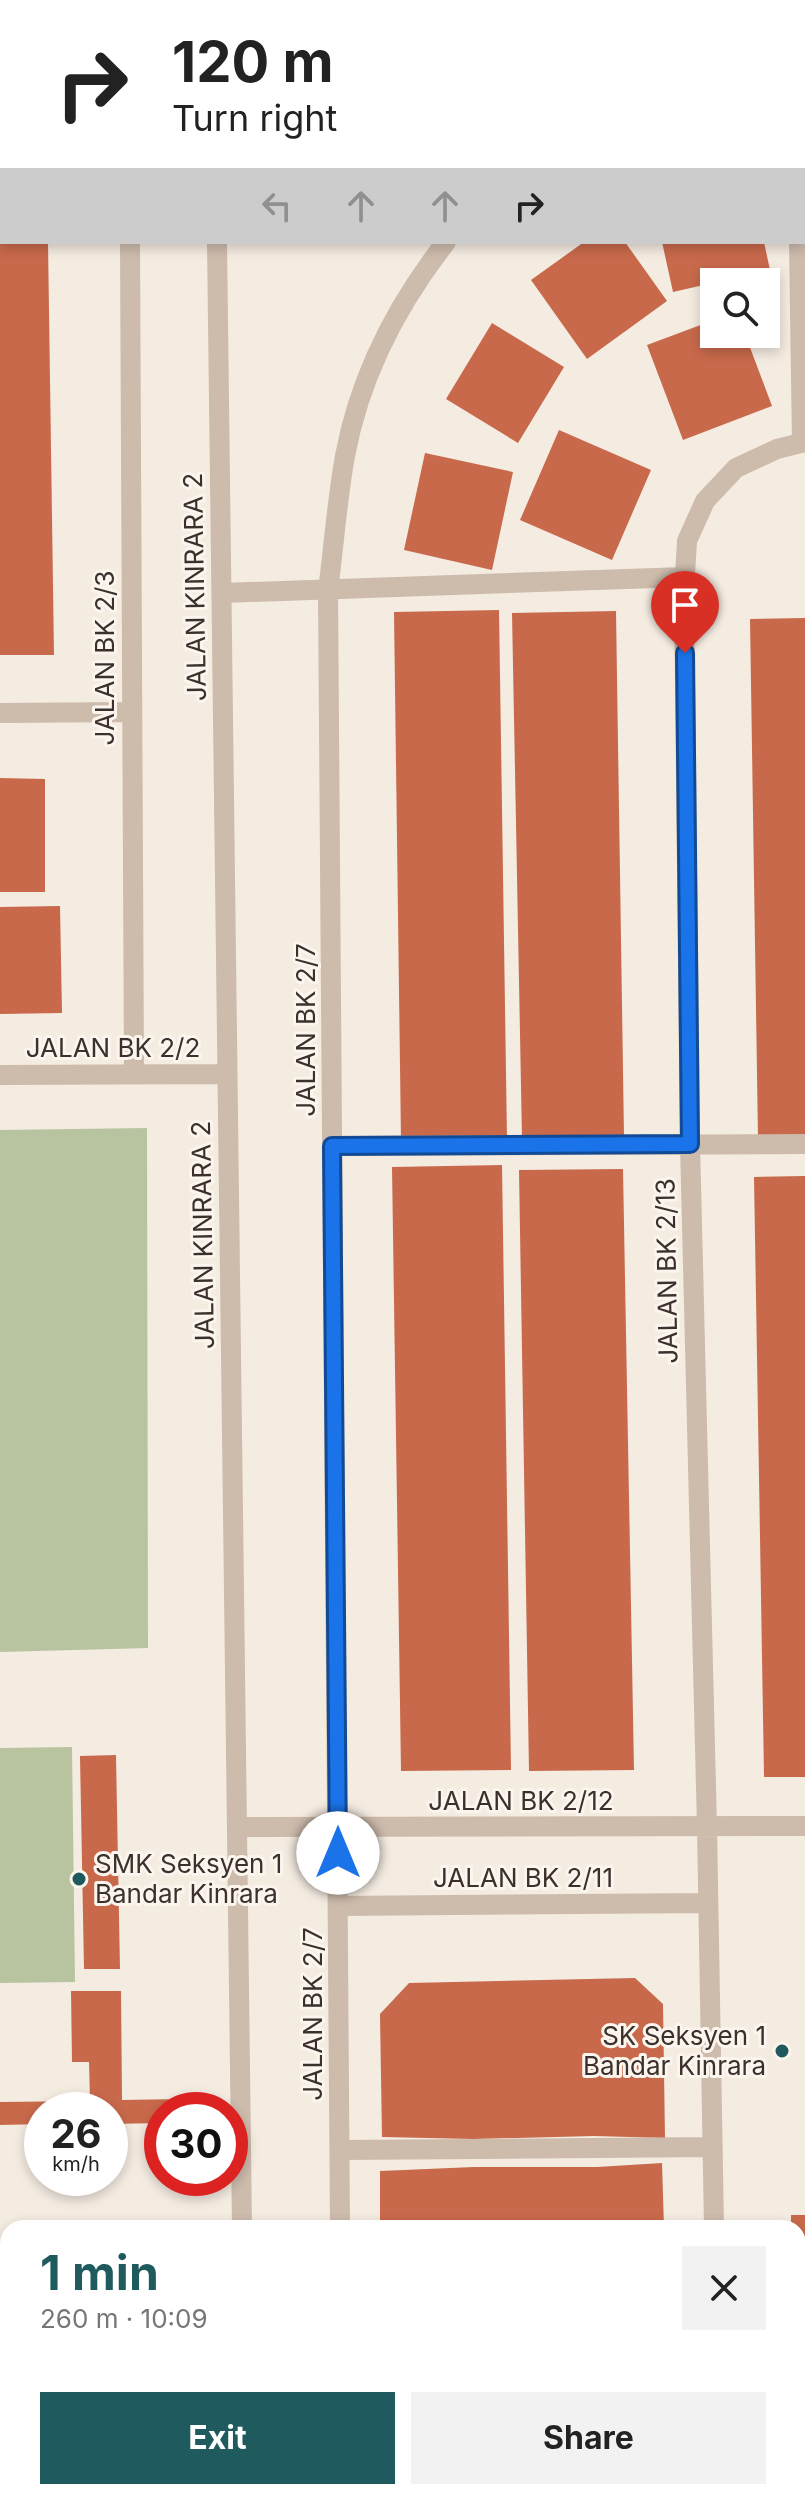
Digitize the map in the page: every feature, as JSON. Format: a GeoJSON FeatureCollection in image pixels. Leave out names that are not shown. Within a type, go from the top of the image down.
{"type":"FeatureCollection","features":[{"type":"Feature","properties":{"kind":"street","name":"JALAN BK 2/3"},"geometry":{"type":"LineString","coordinates":[[130,244],[134,1074]]}},
{"type":"Feature","properties":{"kind":"street","name":"JALAN KINRARA 2"},"geometry":{"type":"LineString","coordinates":[[217,244],[242,2220]]}},
{"type":"Feature","properties":{"kind":"street","name":"JALAN BK 2/7"},"geometry":{"type":"LineString","coordinates":[[340,2220],[328,590],[345,455],[361,395],[386,331],[419,277],[444,244]]}},
{"type":"Feature","properties":{"kind":"street"},"geometry":{"type":"LineString","coordinates":[[799,244],[804,442]]}},
{"type":"Feature","properties":{"kind":"street","name":"JALAN BK 2/13"},"geometry":{"type":"LineString","coordinates":[[707,1827],[690,1144],[687,541],[705,501],[736,468],[777,449],[804,442]]}},
{"type":"Feature","properties":{"kind":"street"},"geometry":{"type":"LineString","coordinates":[[222,593],[685,577]]}},
{"type":"Feature","properties":{"kind":"street"},"geometry":{"type":"LineString","coordinates":[[0,713],[132,712]]}},
{"type":"Feature","properties":{"kind":"street","name":"JALAN BK 2/2"},"geometry":{"type":"LineString","coordinates":[[0,1075],[227,1074]]}},
{"type":"Feature","properties":{"kind":"street"},"geometry":{"type":"LineString","coordinates":[[332,1146],[805,1144]]}},
{"type":"Feature","properties":{"kind":"street","name":"JALAN BK 2/12"},"geometry":{"type":"LineString","coordinates":[[237,1827],[805,1826]]}},
{"type":"Feature","properties":{"kind":"street"},"geometry":{"type":"LineString","coordinates":[[707,1827],[714,2220]]}},
{"type":"Feature","properties":{"kind":"street","name":"JALAN BK 2/11"},"geometry":{"type":"LineString","coordinates":[[338,1906],[708,1903]]}},
{"type":"Feature","properties":{"kind":"street"},"geometry":{"type":"LineString","coordinates":[[340,2150],[713,2147]]}},
{"type":"Feature","properties":{"kind":"green space"},"geometry":{"type":"Polygon","coordinates":[[[147,1128],[148,1648],[0,1652],[0,1130],[147,1128]]]}},
{"type":"Feature","properties":{"kind":"green space"},"geometry":{"type":"Polygon","coordinates":[[[72,1747],[75,1982],[0,1983],[0,1748],[72,1747]]]}},
{"type":"Feature","properties":{"kind":"building"},"geometry":{"type":"Polygon","coordinates":[[[0,244],[48,244],[54,655],[0,655],[0,244]]]}},
{"type":"Feature","properties":{"kind":"building"},"geometry":{"type":"Polygon","coordinates":[[[581,244],[626,244],[667,301],[587,359],[531,280],[581,244]]]}},
{"type":"Feature","properties":{"kind":"building"},"geometry":{"type":"Polygon","coordinates":[[[662,244],[764,244],[770,268],[700,268],[700,286],[673,292],[662,244]]]}},
{"type":"Feature","properties":{"kind":"building"},"geometry":{"type":"Polygon","coordinates":[[[492,323],[564,367],[518,443],[446,399],[492,323]]]}},
{"type":"Feature","properties":{"kind":"building"},"geometry":{"type":"Polygon","coordinates":[[[700,325],[700,348],[750,348],[772,406],[683,440],[647,345],[700,325]]]}},
{"type":"Feature","properties":{"kind":"building"},"geometry":{"type":"Polygon","coordinates":[[[559,430],[651,470],[612,560],[520,520],[559,430]]]}},
{"type":"Feature","properties":{"kind":"building"},"geometry":{"type":"Polygon","coordinates":[[[425,453],[513,472],[492,570],[404,550],[425,453]]]}},
{"type":"Feature","properties":{"kind":"building"},"geometry":{"type":"Polygon","coordinates":[[[499,610],[507,1139],[401,1141],[394,612],[499,610]]]}},
{"type":"Feature","properties":{"kind":"building"},"geometry":{"type":"Polygon","coordinates":[[[616,611],[624,1137],[522,1139],[512,613],[616,611]]]}},
{"type":"Feature","properties":{"kind":"building"},"geometry":{"type":"Polygon","coordinates":[[[805,618],[805,1137],[758,1138],[750,619],[805,618]]]}},
{"type":"Feature","properties":{"kind":"building"},"geometry":{"type":"Polygon","coordinates":[[[0,778],[45,779],[45,892],[0,892],[0,778]]]}},
{"type":"Feature","properties":{"kind":"building"},"geometry":{"type":"Polygon","coordinates":[[[60,906],[62,1013],[0,1014],[0,907],[60,906]]]}},
{"type":"Feature","properties":{"kind":"building"},"geometry":{"type":"Polygon","coordinates":[[[502,1165],[511,1770],[401,1771],[392,1167],[502,1165]]]}},
{"type":"Feature","properties":{"kind":"building"},"geometry":{"type":"Polygon","coordinates":[[[623,1169],[634,1770],[529,1771],[519,1170],[623,1169]]]}},
{"type":"Feature","properties":{"kind":"building"},"geometry":{"type":"Polygon","coordinates":[[[805,1176],[805,1777],[764,1777],[754,1177],[805,1176]]]}},
{"type":"Feature","properties":{"kind":"building"},"geometry":{"type":"Polygon","coordinates":[[[116,1755],[120,1969],[84,1969],[80,1756],[116,1755]]]}},
{"type":"Feature","properties":{"kind":"building"},"geometry":{"type":"Polygon","coordinates":[[[635,1978],[663,2004],[665,2138],[382,2137],[380,2014],[409,1983],[635,1978]]]}},
{"type":"Feature","properties":{"kind":"building"},"geometry":{"type":"Polygon","coordinates":[[[71,1991],[121,1991],[122,2092],[90,2092],[89,2062],[72,2062],[71,1991]]]}},
{"type":"Feature","properties":{"kind":"building"},"geometry":{"type":"Polygon","coordinates":[[[128,2100],[144,2100],[144,2123],[128,2124],[128,2100]]]}},
{"type":"Feature","properties":{"kind":"building"},"geometry":{"type":"Polygon","coordinates":[[[0,2102],[24,2102],[24,2124],[0,2125],[0,2102]]]}},
{"type":"Feature","properties":{"kind":"building"},"geometry":{"type":"Polygon","coordinates":[[[662,2163],[664,2220],[380,2220],[380,2171],[662,2163]]]}},
{"type":"Feature","properties":{"kind":"building"},"geometry":{"type":"Polygon","coordinates":[[[791,2215],[805,2215],[805,2220],[791,2220],[791,2215]]]}},
{"type":"Feature","properties":{"kind":"place","name":"SMK Seksyen 1 Bandar Kinrara"},"geometry":{"type":"Point","coordinates":[79,1879]}},
{"type":"Feature","properties":{"kind":"place","name":"SK Seksyen 1 Bandar Kinrara"},"geometry":{"type":"Point","coordinates":[782,2051]}},
{"type":"Feature","properties":{"kind":"route"},"geometry":{"type":"LineString","coordinates":[[338,1853],[332,1146],[690,1144],[685,653]]}}]}
